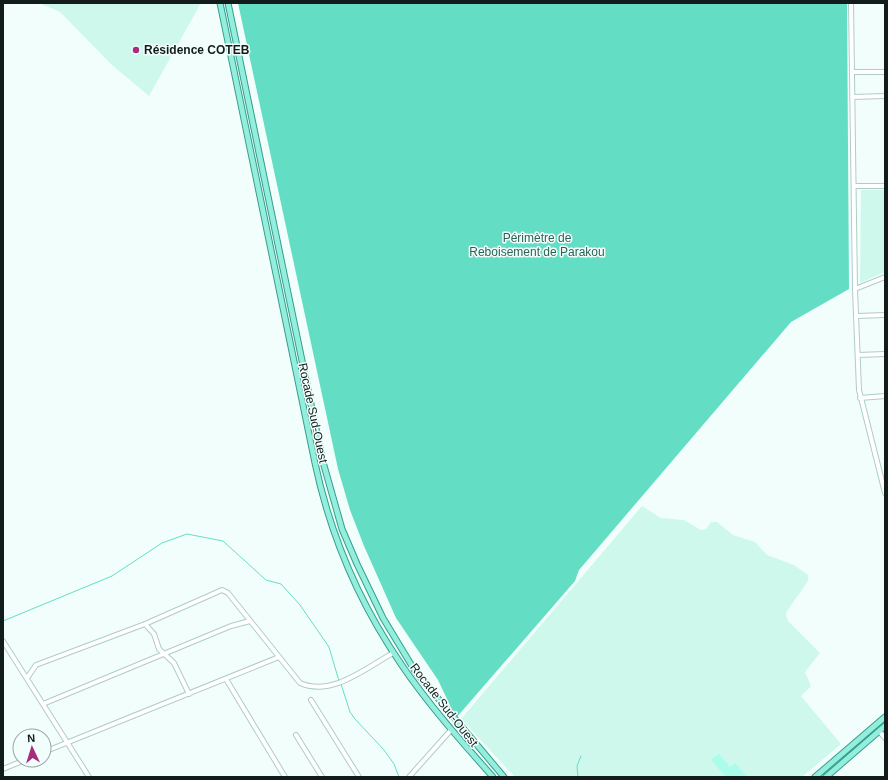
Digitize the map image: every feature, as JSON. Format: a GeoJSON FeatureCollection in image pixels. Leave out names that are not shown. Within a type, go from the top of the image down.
{"type":"FeatureCollection","features":[{"type":"Feature","properties":{"kind":"main road","name":"Rocade Sud-Ouest"},"geometry":{"type":"LineString","coordinates":[[220,3],[319,481],[345,560],[368,609],[393,652],[411,679],[451,730],[493,777]]}},
{"type":"Feature","properties":{"kind":"main road","name":"Rocade Sud-Ouest"},"geometry":{"type":"LineString","coordinates":[[228,3],[323,462],[342,529],[373,599],[415,671],[504,777]]}},
{"type":"Feature","properties":{"kind":"main road"},"geometry":{"type":"LineString","coordinates":[[815,777],[885,717]]}},
{"type":"Feature","properties":{"kind":"main road"},"geometry":{"type":"LineString","coordinates":[[826,777],[885,726]]}},
{"type":"Feature","properties":{"kind":"street"},"geometry":{"type":"LineString","coordinates":[[851,3],[855,186],[855,289],[860,398],[885,493]]}},
{"type":"Feature","properties":{"kind":"street"},"geometry":{"type":"LineString","coordinates":[[852,72],[885,72]]}},
{"type":"Feature","properties":{"kind":"street"},"geometry":{"type":"LineString","coordinates":[[853,97],[885,96]]}},
{"type":"Feature","properties":{"kind":"street"},"geometry":{"type":"LineString","coordinates":[[855,186],[885,186]]}},
{"type":"Feature","properties":{"kind":"street"},"geometry":{"type":"LineString","coordinates":[[855,289],[885,277]]}},
{"type":"Feature","properties":{"kind":"street"},"geometry":{"type":"LineString","coordinates":[[857,316],[885,315]]}},
{"type":"Feature","properties":{"kind":"street"},"geometry":{"type":"LineString","coordinates":[[858,355],[885,354]]}},
{"type":"Feature","properties":{"kind":"street"},"geometry":{"type":"LineString","coordinates":[[860,398],[885,396]]}},
{"type":"Feature","properties":{"kind":"street"},"geometry":{"type":"LineString","coordinates":[[27,678],[36,665],[144,624],[222,590],[228,593],[300,683],[307,686],[323,688],[345,680],[393,652]]}},
{"type":"Feature","properties":{"kind":"street"},"geometry":{"type":"LineString","coordinates":[[43,704],[231,626],[250,621]]}},
{"type":"Feature","properties":{"kind":"street"},"geometry":{"type":"LineString","coordinates":[[144,624],[154,634],[159,649],[174,663],[189,694]]}},
{"type":"Feature","properties":{"kind":"street"},"geometry":{"type":"LineString","coordinates":[[3,641],[89,777]]}},
{"type":"Feature","properties":{"kind":"street"},"geometry":{"type":"LineString","coordinates":[[52,749],[279,657]]}},
{"type":"Feature","properties":{"kind":"street"},"geometry":{"type":"LineString","coordinates":[[226,679],[285,777]]}},
{"type":"Feature","properties":{"kind":"street"},"geometry":{"type":"LineString","coordinates":[[311,700],[359,777]]}},
{"type":"Feature","properties":{"kind":"street"},"geometry":{"type":"LineString","coordinates":[[409,777],[451,730]]}},
{"type":"Feature","properties":{"kind":"street"},"geometry":{"type":"LineString","coordinates":[[879,731],[885,738]]}},
{"type":"Feature","properties":{"kind":"street"},"geometry":{"type":"LineString","coordinates":[[296,734],[322,777]]}},
{"type":"Feature","properties":{"kind":"shaded area","name":"Résidence COTEB"},"geometry":{"type":"Polygon","coordinates":[[[39,3],[201,3],[149,96],[112,65],[60,12],[39,3]]]}},
{"type":"Feature","properties":{"kind":"shaded area"},"geometry":{"type":"Polygon","coordinates":[[[861,190],[885,190],[885,272],[860,283],[861,190]]]}},
{"type":"Feature","properties":{"kind":"shaded area"},"geometry":{"type":"Polygon","coordinates":[[[642,506],[661,518],[684,520],[701,530],[706,529],[711,522],[717,522],[733,535],[755,542],[767,555],[794,565],[808,575],[808,581],[787,611],[786,615],[788,621],[820,653],[805,672],[811,686],[801,696],[841,744],[802,777],[515,777],[461,719],[642,506]]]}},
{"type":"Feature","properties":{"kind":"green space","name":"Périmètre de Reboisement de Parakou"},"geometry":{"type":"Polygon","coordinates":[[[238,3],[847,3],[849,289],[791,322],[579,570],[575,581],[456,718],[438,680],[396,618],[364,546],[350,510],[338,469],[238,3]]]}},
{"type":"Feature","properties":{"kind":"green space"},"geometry":{"type":"Polygon","coordinates":[[[719,754],[730,767],[735,763],[747,777],[726,777],[711,760],[719,754]]]}},
{"type":"Feature","properties":{"kind":"waterway"},"geometry":{"type":"LineString","coordinates":[[3,621],[112,576],[162,543],[187,534],[223,541],[266,580],[281,584],[300,605],[329,647],[339,681]]}},
{"type":"Feature","properties":{"kind":"waterway"},"geometry":{"type":"LineString","coordinates":[[341,684],[350,712],[384,750],[394,764],[399,777]]}},
{"type":"Feature","properties":{"kind":"waterway"},"geometry":{"type":"LineString","coordinates":[[578,777],[577,766],[581,756]]}},
{"type":"Feature","properties":{"kind":"place","name":"Résidence COTEB"},"geometry":{"type":"Point","coordinates":[136,50]}}]}
